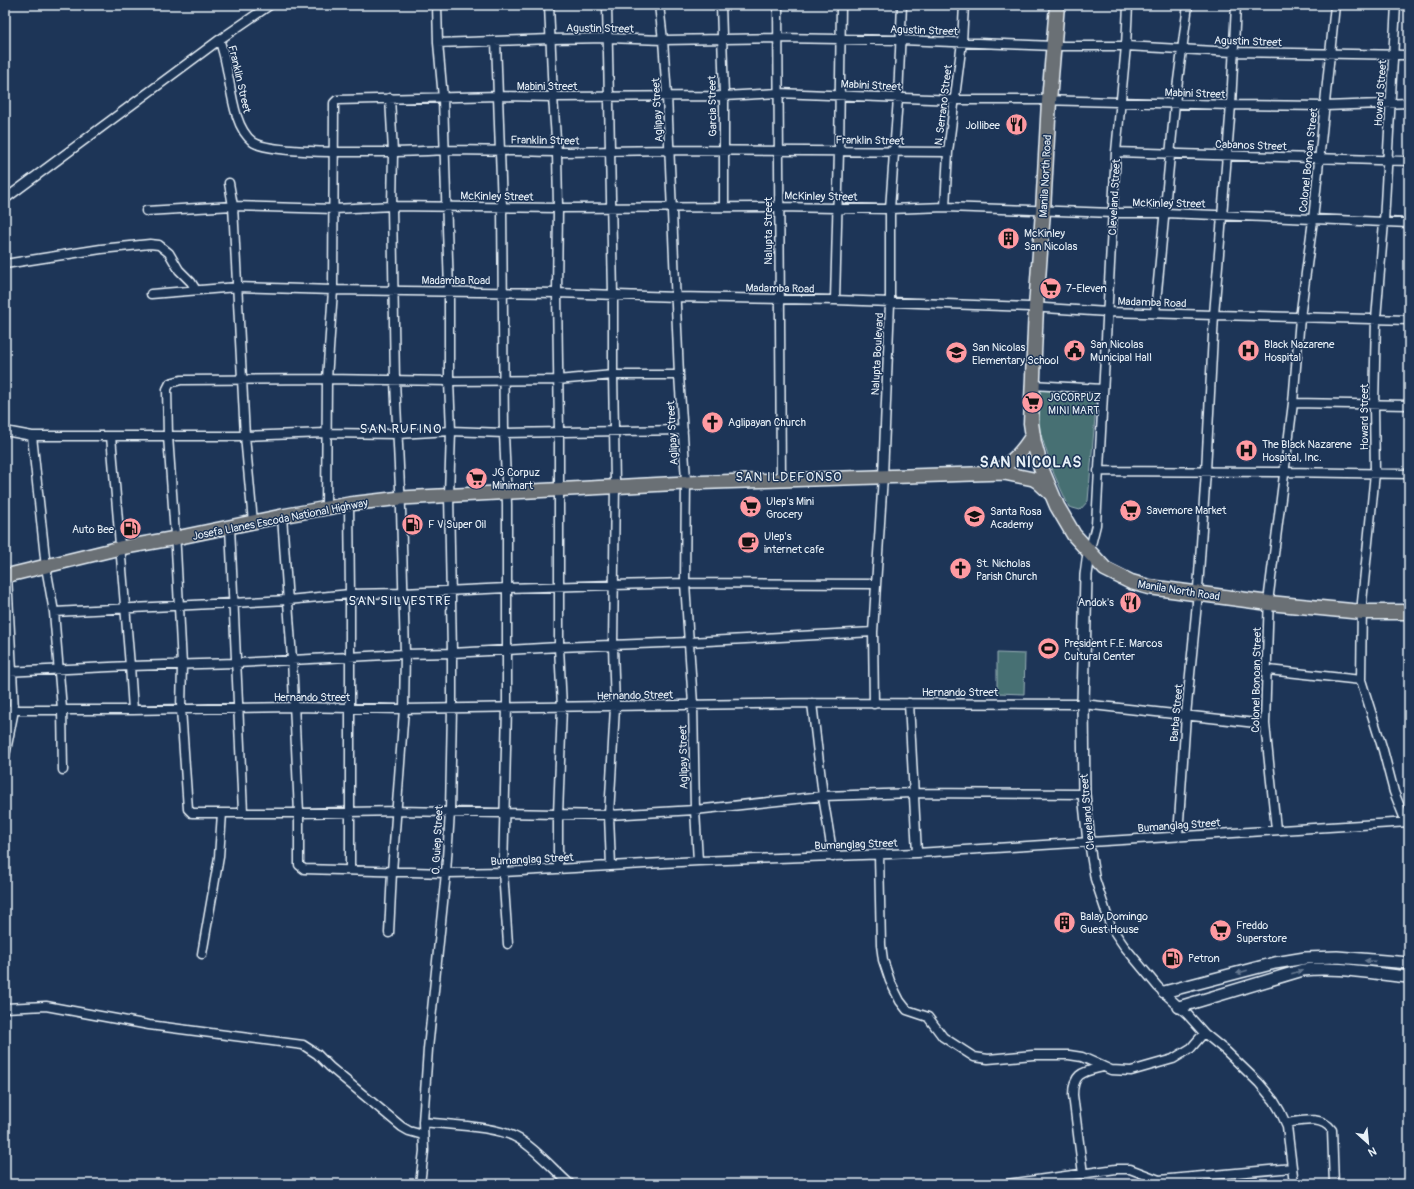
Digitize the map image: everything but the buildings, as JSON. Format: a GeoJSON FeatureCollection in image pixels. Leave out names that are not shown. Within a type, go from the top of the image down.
{"type":"FeatureCollection","features":[{"type":"Feature","properties":{"kind":"highway","name":"Manila North Road"},"geometry":{"type":"LineString","coordinates":[[1057,5],[1049,101],[1044,211],[1036,307],[1031,423],[1037,455],[1057,506],[1074,534],[1089,553],[1105,569],[1131,582],[1149,587],[1269,603],[1362,612],[1409,612]]}},
{"type":"Feature","properties":{"kind":"main road","name":"Josefa Llanes Escoda National Highway"},"geometry":{"type":"LineString","coordinates":[[990,473],[1006,466],[1026,446],[1032,434]]}},
{"type":"Feature","properties":{"kind":"main road","name":"Josefa Llanes Escoda National Highway"},"geometry":{"type":"LineString","coordinates":[[6,575],[46,567],[120,548],[282,516],[349,504],[401,498],[615,488],[686,483],[990,473],[1010,474],[1033,479],[1053,497]]}},
{"type":"Feature","properties":{"kind":"street"},"geometry":{"type":"LineString","coordinates":[[5,199],[219,40],[270,5]]}},
{"type":"Feature","properties":{"kind":"street","name":"O. Guiep Street"},"geometry":{"type":"LineString","coordinates":[[420,1184],[424,1151],[423,1122],[428,1049],[446,873],[450,812],[452,708],[452,592],[449,495],[451,431],[449,381],[449,291],[445,150],[436,5]]}},
{"type":"Feature","properties":{"kind":"street"},"geometry":{"type":"LineString","coordinates":[[549,5],[557,152],[558,208],[557,380],[559,432],[559,647],[562,707],[558,815],[558,869]]}},
{"type":"Feature","properties":{"kind":"street"},"geometry":{"type":"LineString","coordinates":[[607,5],[608,97],[612,206],[615,488],[613,646],[615,707],[609,815],[611,866]]}},
{"type":"Feature","properties":{"kind":"street","name":"Aglipay Street"},"geometry":{"type":"LineString","coordinates":[[659,5],[667,96],[677,297],[679,375],[686,483],[685,582],[693,704],[695,810],[698,861]]}},
{"type":"Feature","properties":{"kind":"street","name":"Garcia Street"},"geometry":{"type":"LineString","coordinates":[[721,5],[724,96],[724,207]]}},
{"type":"Feature","properties":{"kind":"street","name":"Nalupta Street"},"geometry":{"type":"LineString","coordinates":[[778,5],[779,299],[782,480]]}},
{"type":"Feature","properties":{"kind":"street"},"geometry":{"type":"LineString","coordinates":[[835,300],[840,95],[840,5]]}},
{"type":"Feature","properties":{"kind":"street","name":"Nalupta Boulevard"},"geometry":{"type":"LineString","coordinates":[[874,704],[873,632],[883,476],[890,303],[890,209],[898,98],[902,5]]}},
{"type":"Feature","properties":{"kind":"street","name":"N. Serrano Street"},"geometry":{"type":"LineString","coordinates":[[945,207],[948,152],[962,42],[964,5]]}},
{"type":"Feature","properties":{"kind":"street","name":"Cleveland Street"},"geometry":{"type":"LineString","coordinates":[[1128,5],[1126,46],[1116,152],[1096,525],[1089,553],[1086,575],[1083,704],[1084,794],[1089,842],[1095,879],[1111,927],[1124,946],[1164,992],[1204,1033],[1226,1051],[1259,1083],[1274,1101],[1286,1123]]}},
{"type":"Feature","properties":{"kind":"street"},"geometry":{"type":"LineString","coordinates":[[1155,314],[1175,103],[1188,5]]}},
{"type":"Feature","properties":{"kind":"street","name":"Barba Street"},"geometry":{"type":"LineString","coordinates":[[1178,836],[1186,715],[1206,471],[1214,316],[1231,105],[1236,5]]}},
{"type":"Feature","properties":{"kind":"street","name":"Colonel Bonoan Street"},"geometry":{"type":"LineString","coordinates":[[1276,829],[1265,724],[1268,670],[1269,603],[1293,403],[1300,318],[1313,220],[1335,5]]}},
{"type":"Feature","properties":{"kind":"street","name":"Howard Street"},"geometry":{"type":"LineString","coordinates":[[1396,5],[1384,222],[1376,319],[1374,405],[1375,473],[1362,612],[1361,680],[1383,750],[1394,792],[1408,822]]}},
{"type":"Feature","properties":{"kind":"street","name":"Agustin Street"},"geometry":{"type":"LineString","coordinates":[[438,43],[608,38],[663,40],[777,38],[900,40],[1054,46],[1126,46],[1233,52],[1409,55]]}},
{"type":"Feature","properties":{"kind":"street","name":"Franklin Street"},"geometry":{"type":"LineString","coordinates":[[219,40],[226,57],[235,111],[239,122],[247,137],[258,145],[269,147],[335,152],[445,150],[557,152],[670,150],[948,152]]}},
{"type":"Feature","properties":{"kind":"street"},"geometry":{"type":"LineString","coordinates":[[496,41],[502,207],[504,433],[507,493],[507,707],[503,872],[508,944]]}},
{"type":"Feature","properties":{"kind":"street","name":"Mabini Street"},"geometry":{"type":"LineString","coordinates":[[335,152],[334,103],[341,99],[499,96],[553,98],[724,96],[778,93],[955,100],[1231,105],[1325,106],[1409,103]]}},
{"type":"Feature","properties":{"kind":"street"},"geometry":{"type":"LineString","coordinates":[[389,933],[404,709],[405,654],[401,498],[395,381],[392,206],[393,152],[390,98]]}},
{"type":"Feature","properties":{"kind":"street"},"geometry":{"type":"LineString","coordinates":[[326,508],[326,379],[332,290],[335,152]]}},
{"type":"Feature","properties":{"kind":"street","name":"Cabanos Street"},"geometry":{"type":"LineString","coordinates":[[1116,152],[1409,161]]}},
{"type":"Feature","properties":{"kind":"street"},"geometry":{"type":"LineString","coordinates":[[229,183],[233,206],[245,436],[253,522]]}},
{"type":"Feature","properties":{"kind":"street","name":"McKinley Street"},"geometry":{"type":"LineString","coordinates":[[146,211],[233,206],[334,209],[392,206],[558,208],[612,206],[837,207],[890,209],[945,207],[1223,215],[1409,223]]}},
{"type":"Feature","properties":{"kind":"street"},"geometry":{"type":"LineString","coordinates":[[5,264],[102,249],[150,244],[159,245],[169,253],[179,270],[191,282],[196,290]]}},
{"type":"Feature","properties":{"kind":"street","name":"Madamba Road"},"geometry":{"type":"LineString","coordinates":[[151,294],[237,287],[332,290],[613,294],[1036,307],[1108,312],[1214,316],[1409,320]]}},
{"type":"Feature","properties":{"kind":"street"},"geometry":{"type":"LineString","coordinates":[[679,375],[613,376],[557,380],[181,380],[170,383],[167,389],[168,436],[176,538],[182,665],[181,709],[188,809],[192,813],[349,813],[398,811],[609,815],[695,810],[823,796],[914,793],[1084,794]]}},
{"type":"Feature","properties":{"kind":"street"},"geometry":{"type":"LineString","coordinates":[[1032,385],[1103,389]]}},
{"type":"Feature","properties":{"kind":"street"},"geometry":{"type":"LineString","coordinates":[[1293,403],[1409,405]]}},
{"type":"Feature","properties":{"kind":"street"},"geometry":{"type":"LineString","coordinates":[[5,432],[32,436],[245,436],[326,433],[398,434],[451,431],[504,433],[683,430]]}},
{"type":"Feature","properties":{"kind":"street"},"geometry":{"type":"LineString","coordinates":[[32,436],[46,567],[54,612],[62,709],[63,770]]}},
{"type":"Feature","properties":{"kind":"street"},"geometry":{"type":"LineString","coordinates":[[111,436],[133,710]]}},
{"type":"Feature","properties":{"kind":"street"},"geometry":{"type":"LineString","coordinates":[[1098,471],[1409,474]]}},
{"type":"Feature","properties":{"kind":"street"},"geometry":{"type":"LineString","coordinates":[[349,504],[350,870]]}},
{"type":"Feature","properties":{"kind":"street"},"geometry":{"type":"LineString","coordinates":[[282,516],[292,659],[299,813]]}},
{"type":"Feature","properties":{"kind":"street"},"geometry":{"type":"LineString","coordinates":[[230,527],[243,812]]}},
{"type":"Feature","properties":{"kind":"street"},"geometry":{"type":"LineString","coordinates":[[5,756],[14,710],[9,672],[6,575]]}},
{"type":"Feature","properties":{"kind":"street"},"geometry":{"type":"LineString","coordinates":[[54,612],[288,600],[350,594],[403,594],[507,588],[685,582],[876,584]]}},
{"type":"Feature","properties":{"kind":"street"},"geometry":{"type":"LineString","coordinates":[[9,672],[130,666],[236,663],[350,656],[452,653],[559,647],[613,646],[873,632]]}},
{"type":"Feature","properties":{"kind":"street"},"geometry":{"type":"LineString","coordinates":[[1268,670],[1361,680]]}},
{"type":"Feature","properties":{"kind":"street"},"geometry":{"type":"LineString","coordinates":[[812,703],[823,796],[833,857]]}},
{"type":"Feature","properties":{"kind":"street","name":"Hernando Street"},"geometry":{"type":"LineString","coordinates":[[5,710],[238,709],[294,707],[404,709],[812,703],[1083,704],[1265,724]]}},
{"type":"Feature","properties":{"kind":"street"},"geometry":{"type":"LineString","coordinates":[[909,703],[918,853]]}},
{"type":"Feature","properties":{"kind":"street"},"geometry":{"type":"LineString","coordinates":[[202,954],[220,847],[222,812]]}},
{"type":"Feature","properties":{"kind":"street","name":"Bumanglag Street"},"geometry":{"type":"LineString","coordinates":[[299,813],[299,866],[304,869],[446,873],[503,872],[698,861],[918,853],[1276,829],[1408,822]]}},
{"type":"Feature","properties":{"kind":"street"},"geometry":{"type":"LineString","coordinates":[[878,855],[881,945],[883,960],[890,981],[900,1001],[907,1010],[928,1017],[943,1037],[974,1057],[988,1060],[1033,1055],[1069,1055],[1082,1057],[1111,1070],[1131,1071],[1173,1059],[1191,1048],[1204,1033]]}},
{"type":"Feature","properties":{"kind":"street"},"geometry":{"type":"LineString","coordinates":[[1164,992],[1275,963],[1306,958],[1337,957],[1409,963]]}},
{"type":"Feature","properties":{"kind":"street"},"geometry":{"type":"LineString","coordinates":[[1179,1007],[1303,970],[1324,969],[1409,977]]}},
{"type":"Feature","properties":{"kind":"street"},"geometry":{"type":"LineString","coordinates":[[5,1008],[46,1006],[149,1025],[303,1045],[318,1054],[330,1067],[402,1127],[409,1131],[423,1135]]}},
{"type":"Feature","properties":{"kind":"street"},"geometry":{"type":"LineString","coordinates":[[1083,1174],[1073,1085],[1076,1078],[1081,1074],[1103,1067]]}},
{"type":"Feature","properties":{"kind":"street"},"geometry":{"type":"LineString","coordinates":[[1294,1184],[1286,1123],[1311,1119],[1323,1122],[1332,1130],[1334,1184]]}},
{"type":"Feature","properties":{"kind":"street"},"geometry":{"type":"LineString","coordinates":[[423,1122],[495,1130],[508,1134],[530,1148],[570,1184]]}},
{"type":"Feature","properties":{"kind":"street"},"geometry":{"type":"LineString","coordinates":[[1007,1184],[1116,1169],[1130,1169],[1154,1179],[1166,1180],[1292,1168]]}},
{"type":"Feature","properties":{"kind":"green space"},"geometry":{"type":"Polygon","coordinates":[[[1038,389],[1097,393],[1088,501],[1080,510],[1069,507],[1054,474],[1038,426],[1038,389]]]}},
{"type":"Feature","properties":{"kind":"green space"},"geometry":{"type":"Polygon","coordinates":[[[997,653],[1025,654],[1024,694],[997,693],[997,653]]]}},
{"type":"Feature","properties":{"kind":"place","name":"Jollibee"},"geometry":{"type":"Point","coordinates":[1016,125]}},
{"type":"Feature","properties":{"kind":"place","name":"McKinley San Nicolas"},"geometry":{"type":"Point","coordinates":[1008,239]}},
{"type":"Feature","properties":{"kind":"place","name":"7-Eleven"},"geometry":{"type":"Point","coordinates":[1051,288]}},
{"type":"Feature","properties":{"kind":"place","name":"San Nicolas Municipal Hall"},"geometry":{"type":"Point","coordinates":[1075,350]}},
{"type":"Feature","properties":{"kind":"place","name":"Black Nazarene Hospital"},"geometry":{"type":"Point","coordinates":[1248,350]}},
{"type":"Feature","properties":{"kind":"place","name":"San Nicolas Elementary School"},"geometry":{"type":"Point","coordinates":[956,353]}},
{"type":"Feature","properties":{"kind":"place","name":"JGCORPUZ MINI MART"},"geometry":{"type":"Point","coordinates":[1032,403]}},
{"type":"Feature","properties":{"kind":"place","name":"Aglipayan Church"},"geometry":{"type":"Point","coordinates":[713,422]}},
{"type":"Feature","properties":{"kind":"place","name":"The Black Nazarene Hospital, Inc."},"geometry":{"type":"Point","coordinates":[1246,450]}},
{"type":"Feature","properties":{"kind":"place","name":"JG Corpuz Minimart"},"geometry":{"type":"Point","coordinates":[477,478]}},
{"type":"Feature","properties":{"kind":"place","name":"Ulep's Mini Grocery"},"geometry":{"type":"Point","coordinates":[751,507]}},
{"type":"Feature","properties":{"kind":"place","name":"Savemore Market"},"geometry":{"type":"Point","coordinates":[1130,510]}},
{"type":"Feature","properties":{"kind":"place","name":"Santa Rosa Academy"},"geometry":{"type":"Point","coordinates":[975,517]}},
{"type":"Feature","properties":{"kind":"place","name":"F V Super Oil"},"geometry":{"type":"Point","coordinates":[412,524]}},
{"type":"Feature","properties":{"kind":"place","name":"Auto Bee"},"geometry":{"type":"Point","coordinates":[130,529]}},
{"type":"Feature","properties":{"kind":"place","name":"Ulep's internet cafe"},"geometry":{"type":"Point","coordinates":[748,542]}},
{"type":"Feature","properties":{"kind":"place","name":"St. Nicholas Parish Church"},"geometry":{"type":"Point","coordinates":[960,569]}},
{"type":"Feature","properties":{"kind":"place","name":"Andok's"},"geometry":{"type":"Point","coordinates":[1130,602]}},
{"type":"Feature","properties":{"kind":"place","name":"President F.E. Marcos Cultural Center"},"geometry":{"type":"Point","coordinates":[1048,649]}},
{"type":"Feature","properties":{"kind":"place","name":"Balay Domingo Guest House"},"geometry":{"type":"Point","coordinates":[1065,922]}},
{"type":"Feature","properties":{"kind":"place","name":"Freddo Superstore"},"geometry":{"type":"Point","coordinates":[1220,931]}},
{"type":"Feature","properties":{"kind":"place","name":"Petron"},"geometry":{"type":"Point","coordinates":[1173,958]}},
{"type":"Feature","properties":{"kind":"district","name":"SAN RUFINO"},"geometry":{"type":"Point","coordinates":[401,428]}},
{"type":"Feature","properties":{"kind":"district","name":"SAN NICOLAS"},"geometry":{"type":"Point","coordinates":[1031,462]}},
{"type":"Feature","properties":{"kind":"district","name":"SAN ILDEFONSO"},"geometry":{"type":"Point","coordinates":[789,476]}},
{"type":"Feature","properties":{"kind":"district","name":"SAN SILVESTRE"},"geometry":{"type":"Point","coordinates":[400,600]}}]}
